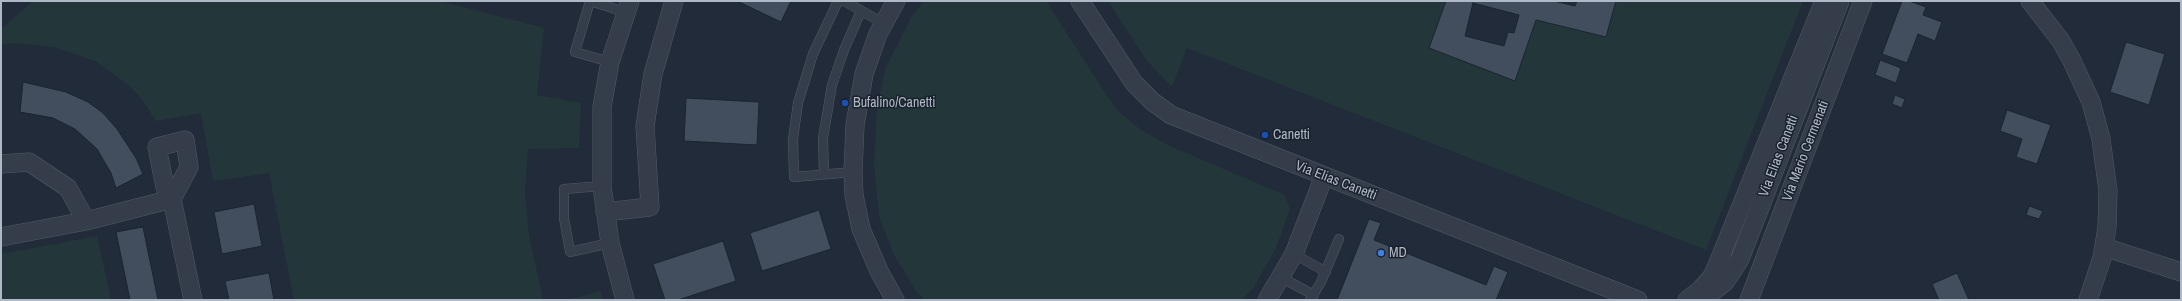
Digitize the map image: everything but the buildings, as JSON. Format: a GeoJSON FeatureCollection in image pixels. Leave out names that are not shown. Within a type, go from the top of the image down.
{"type":"FeatureCollection","features":[{"type":"Feature","properties":{"kind":"street"},"geometry":{"type":"LineString","coordinates":[[605,212],[650,207],[645,126],[653,74],[674,1]]}},
{"type":"Feature","properties":{"kind":"street"},"geometry":{"type":"LineString","coordinates":[[888,297],[861,229],[854,195],[853,172],[855,125],[860,94],[869,57],[883,23],[896,1]]}},
{"type":"Feature","properties":{"kind":"street","name":"Via Elias Canetti"},"geometry":{"type":"LineString","coordinates":[[1080,1],[1134,83],[1162,109],[1188,123],[1324,176],[1602,294],[1638,300]]}},
{"type":"Feature","properties":{"kind":"street","name":"Via Elias Canetti"},"geometry":{"type":"LineString","coordinates":[[1702,300],[1716,290],[1733,271],[1824,1]]}},
{"type":"Feature","properties":{"kind":"street","name":"Via Elias Canetti"},"geometry":{"type":"LineString","coordinates":[[1687,300],[1700,290],[1714,273],[1772,153],[1840,1]]}},
{"type":"Feature","properties":{"kind":"street","name":"Via Mario Cermenati"},"geometry":{"type":"LineString","coordinates":[[1749,300],[1863,1]]}},
{"type":"Feature","properties":{"kind":"street"},"geometry":{"type":"LineString","coordinates":[[2030,1],[2056,35],[2072,61],[2087,92],[2097,120],[2105,162],[2108,199],[2107,227],[2104,247],[2088,300]]}},
{"type":"Feature","properties":{"kind":"street"},"geometry":{"type":"LineString","coordinates":[[625,300],[610,243],[605,212],[602,186],[602,107],[610,62],[627,7]]}},
{"type":"Feature","properties":{"kind":"street"},"geometry":{"type":"LineString","coordinates":[[1,164],[29,162],[62,183],[68,188],[86,222]]}},
{"type":"Feature","properties":{"kind":"street"},"geometry":{"type":"LineString","coordinates":[[1267,300],[1282,278],[1294,254],[1324,176]]}},
{"type":"Feature","properties":{"kind":"street"},"geometry":{"type":"LineString","coordinates":[[1,237],[86,222],[172,199],[193,300]]}},
{"type":"Feature","properties":{"kind":"street"},"geometry":{"type":"LineString","coordinates":[[2104,247],[2181,272]]}},
{"type":"Feature","properties":{"kind":"street"},"geometry":{"type":"LineString","coordinates":[[1733,271],[1743,300]]}},
{"type":"Feature","properties":{"kind":"lane"},"geometry":{"type":"LineString","coordinates":[[610,62],[575,52],[590,1],[627,7]]}},
{"type":"Feature","properties":{"kind":"lane"},"geometry":{"type":"LineString","coordinates":[[838,1],[818,41],[804,80],[798,103],[793,139],[794,177],[853,172]]}},
{"type":"Feature","properties":{"kind":"lane"},"geometry":{"type":"LineString","coordinates":[[844,1],[883,23]]}},
{"type":"Feature","properties":{"kind":"lane"},"geometry":{"type":"LineString","coordinates":[[824,174],[823,138],[832,85],[848,39],[861,11]]}},
{"type":"Feature","properties":{"kind":"lane"},"geometry":{"type":"LineString","coordinates":[[602,186],[564,189],[564,218],[570,252],[610,243]]}},
{"type":"Feature","properties":{"kind":"lane"},"geometry":{"type":"LineString","coordinates":[[1282,278],[1312,297],[1326,272],[1339,239]]}},
{"type":"Feature","properties":{"kind":"lane"},"geometry":{"type":"LineString","coordinates":[[1294,254],[1326,272]]}},
{"type":"Feature","properties":{"kind":"green space"},"geometry":{"type":"Polygon","coordinates":[[[33,1],[440,1],[544,28],[537,95],[581,103],[579,148],[528,149],[525,192],[529,236],[543,300],[294,300],[269,173],[213,181],[201,113],[156,121],[142,100],[130,86],[95,61],[54,47],[14,43],[1,45],[1,29],[33,1]]]}},
{"type":"Feature","properties":{"kind":"green space"},"geometry":{"type":"Polygon","coordinates":[[[924,1],[1046,1],[1119,112],[1141,130],[1170,146],[1285,195],[1290,209],[1276,248],[1254,287],[1242,300],[925,300],[916,291],[893,253],[879,216],[874,164],[877,107],[886,67],[912,16],[924,1]]]}},
{"type":"Feature","properties":{"kind":"green space"},"geometry":{"type":"Polygon","coordinates":[[[1108,1],[1446,1],[1429,48],[1515,81],[1536,20],[1606,37],[1616,1],[1803,1],[1706,250],[1187,48],[1172,87],[1147,61],[1108,1]]]}},
{"type":"Feature","properties":{"kind":"green space"},"geometry":{"type":"Polygon","coordinates":[[[97,236],[111,300],[1,300],[1,254],[97,236]]]}},
{"type":"Feature","properties":{"kind":"green space"},"geometry":{"type":"Polygon","coordinates":[[[600,291],[603,300],[568,300],[600,291]]]}},
{"type":"Feature","properties":{"kind":"place","name":"Bufalino/Canetti"},"geometry":{"type":"Point","coordinates":[845,103]}},
{"type":"Feature","properties":{"kind":"place","name":"Canetti"},"geometry":{"type":"Point","coordinates":[1265,135]}},
{"type":"Feature","properties":{"kind":"place","name":"MD"},"geometry":{"type":"Point","coordinates":[1381,253]}}]}
